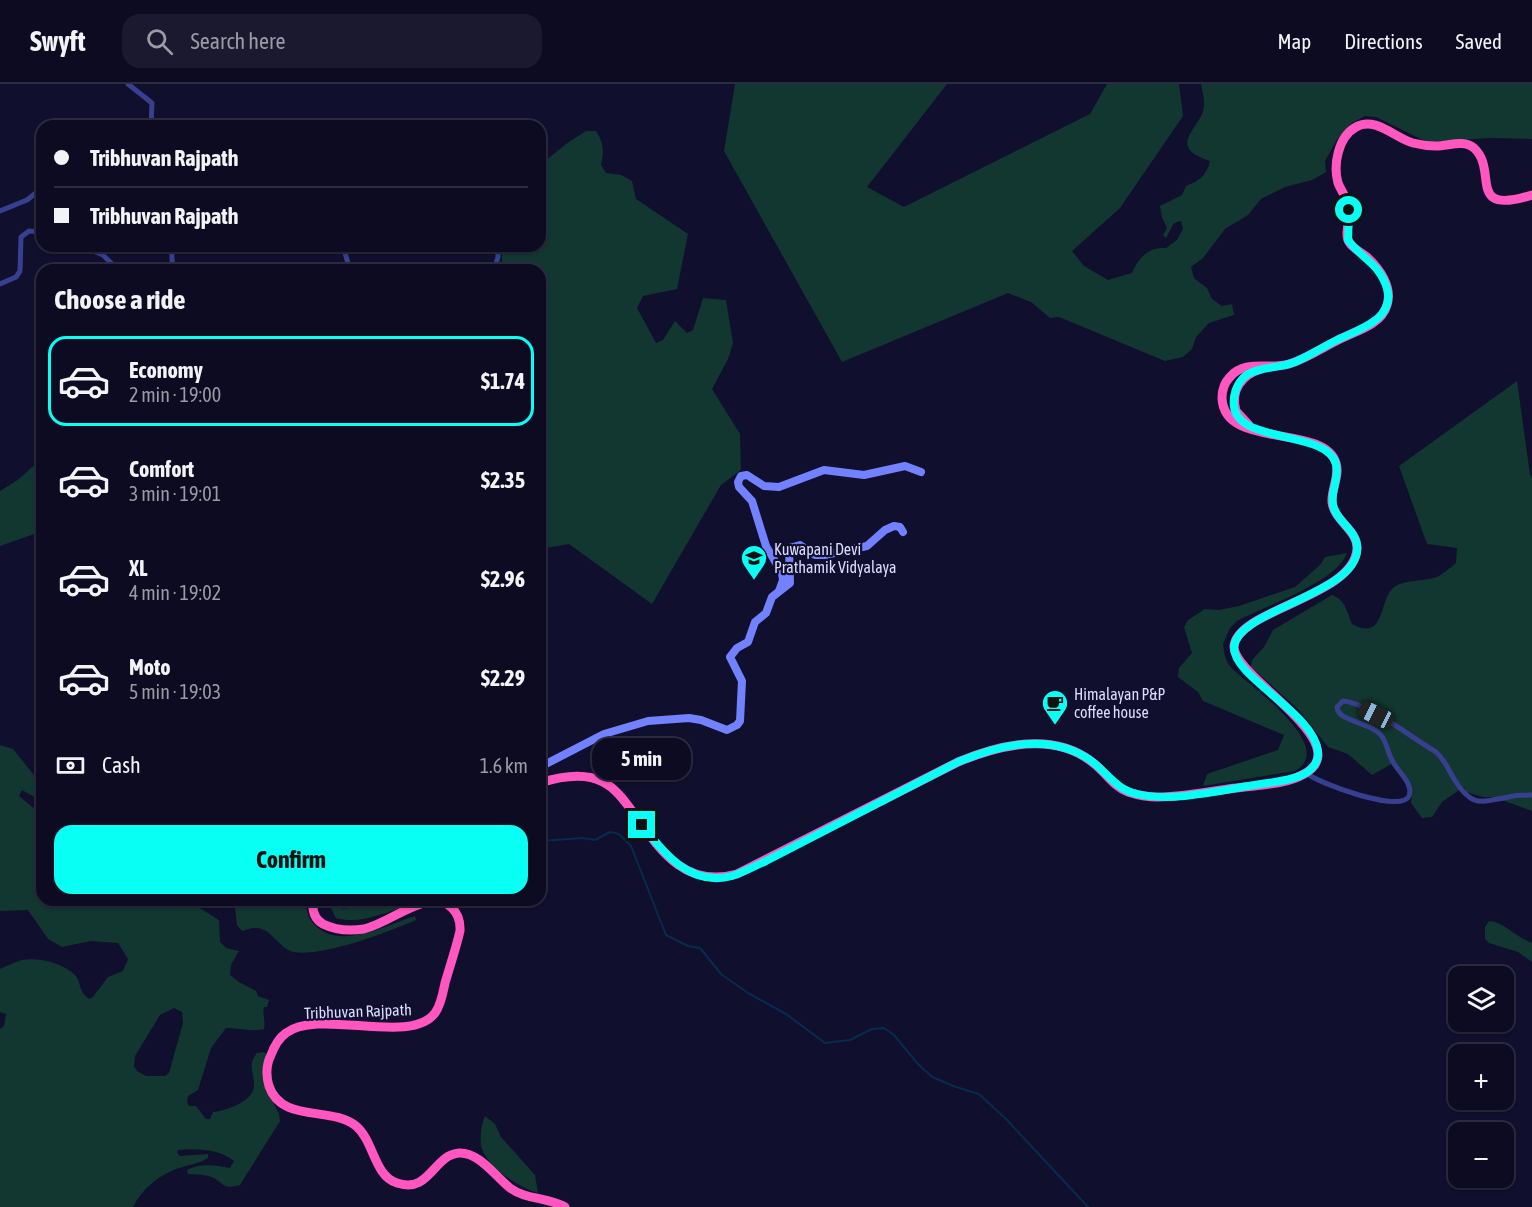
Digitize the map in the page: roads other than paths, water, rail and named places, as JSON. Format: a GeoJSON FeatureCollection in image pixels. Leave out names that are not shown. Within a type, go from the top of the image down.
{"type":"FeatureCollection","features":[{"type":"Feature","properties":{"kind":"highway"},"geometry":{"type":"LineString","coordinates":[[546,782],[579,777],[606,783],[620,796],[668,857],[694,874],[715,878],[736,874],[949,766],[984,752],[1008,746],[1041,744],[1073,752],[1093,762],[1120,788],[1151,797],[1280,781],[1306,773],[1314,766],[1318,755],[1312,736],[1294,715],[1244,668],[1236,655],[1235,644],[1240,633],[1253,623],[1320,590],[1342,574],[1354,559],[1357,544],[1334,509],[1332,497],[1337,469],[1331,454],[1316,445],[1239,424],[1230,418],[1223,405],[1222,392],[1227,380],[1239,369],[1248,366],[1269,366],[1293,362],[1366,327],[1379,318],[1386,307],[1388,294],[1383,279],[1371,261],[1348,240],[1349,207],[1338,182],[1336,164],[1341,145],[1354,128],[1361,124],[1372,124],[1403,140],[1420,145],[1468,144],[1481,159],[1485,184],[1492,195],[1507,201],[1532,195]]}},
{"type":"Feature","properties":{"kind":"highway","name":"Tribhuvan Rajpath"},"geometry":{"type":"LineString","coordinates":[[313,906],[318,920],[328,926],[348,930],[376,925],[419,906]]}},
{"type":"Feature","properties":{"kind":"highway","name":"Tribhuvan Rajpath"},"geometry":{"type":"LineString","coordinates":[[448,906],[456,912],[460,922],[460,931],[439,1006],[432,1017],[412,1026],[324,1024],[289,1031],[278,1042],[267,1066],[268,1084],[275,1098],[292,1108],[340,1118],[355,1125],[364,1136],[382,1171],[387,1178],[396,1183],[405,1185],[422,1182],[452,1154],[468,1154],[478,1159],[519,1193],[565,1207]]}},
{"type":"Feature","properties":{"kind":"street"},"geometry":{"type":"LineString","coordinates":[[128,84],[152,104],[151,120]]}},
{"type":"Feature","properties":{"kind":"street"},"geometry":{"type":"LineString","coordinates":[[0,211],[27,200],[36,193]]}},
{"type":"Feature","properties":{"kind":"street"},"geometry":{"type":"LineString","coordinates":[[0,284],[16,277],[20,271],[21,237],[29,231],[36,232]]}},
{"type":"Feature","properties":{"kind":"street"},"geometry":{"type":"LineString","coordinates":[[96,252],[103,255],[112,264]]}},
{"type":"Feature","properties":{"kind":"street"},"geometry":{"type":"LineString","coordinates":[[778,592],[783,580],[782,573],[766,546],[754,504],[739,487],[738,482],[741,476],[747,475],[764,486],[779,487],[824,470],[864,475],[905,466],[921,472]]}},
{"type":"Feature","properties":{"kind":"street"},"geometry":{"type":"LineString","coordinates":[[546,764],[604,734],[648,721],[689,718],[727,730],[737,725],[740,721],[742,681],[730,657],[737,648],[748,642],[755,622],[766,613],[772,597],[790,583],[789,548],[792,545],[800,545],[815,555],[825,555],[867,546],[885,530],[894,526],[900,527],[903,532]]}},
{"type":"Feature","properties":{"kind":"street"},"geometry":{"type":"LineString","coordinates":[[1306,773],[1324,783],[1371,799],[1399,802],[1405,800],[1409,795],[1407,782],[1392,761],[1379,732],[1369,725],[1340,716],[1337,712],[1336,707],[1343,701],[1349,701],[1394,725],[1443,758],[1462,791],[1469,798],[1485,803],[1510,796],[1532,795]]}},
{"type":"Feature","properties":{"kind":"waterway"},"geometry":{"type":"LineString","coordinates":[[546,841],[583,838],[595,840],[610,832],[619,834],[631,846],[666,935],[688,946],[700,948],[721,974],[748,993],[786,1014],[825,1043],[850,1040],[872,1029],[884,1028],[894,1035],[932,1077],[979,1094],[1006,1119],[1088,1207]]}},
{"type":"Feature","properties":{"kind":"waterway"},"geometry":{"type":"LineString","coordinates":[[343,909],[351,906]]}},
{"type":"Feature","properties":{"kind":"place","name":"Kuwapani Devi Prathamik Vidyalaya"},"geometry":{"type":"Point","coordinates":[754,581]}},
{"type":"Feature","properties":{"kind":"place","name":"Himalayan P&P coffee house"},"geometry":{"type":"Point","coordinates":[1055,726]}}]}
